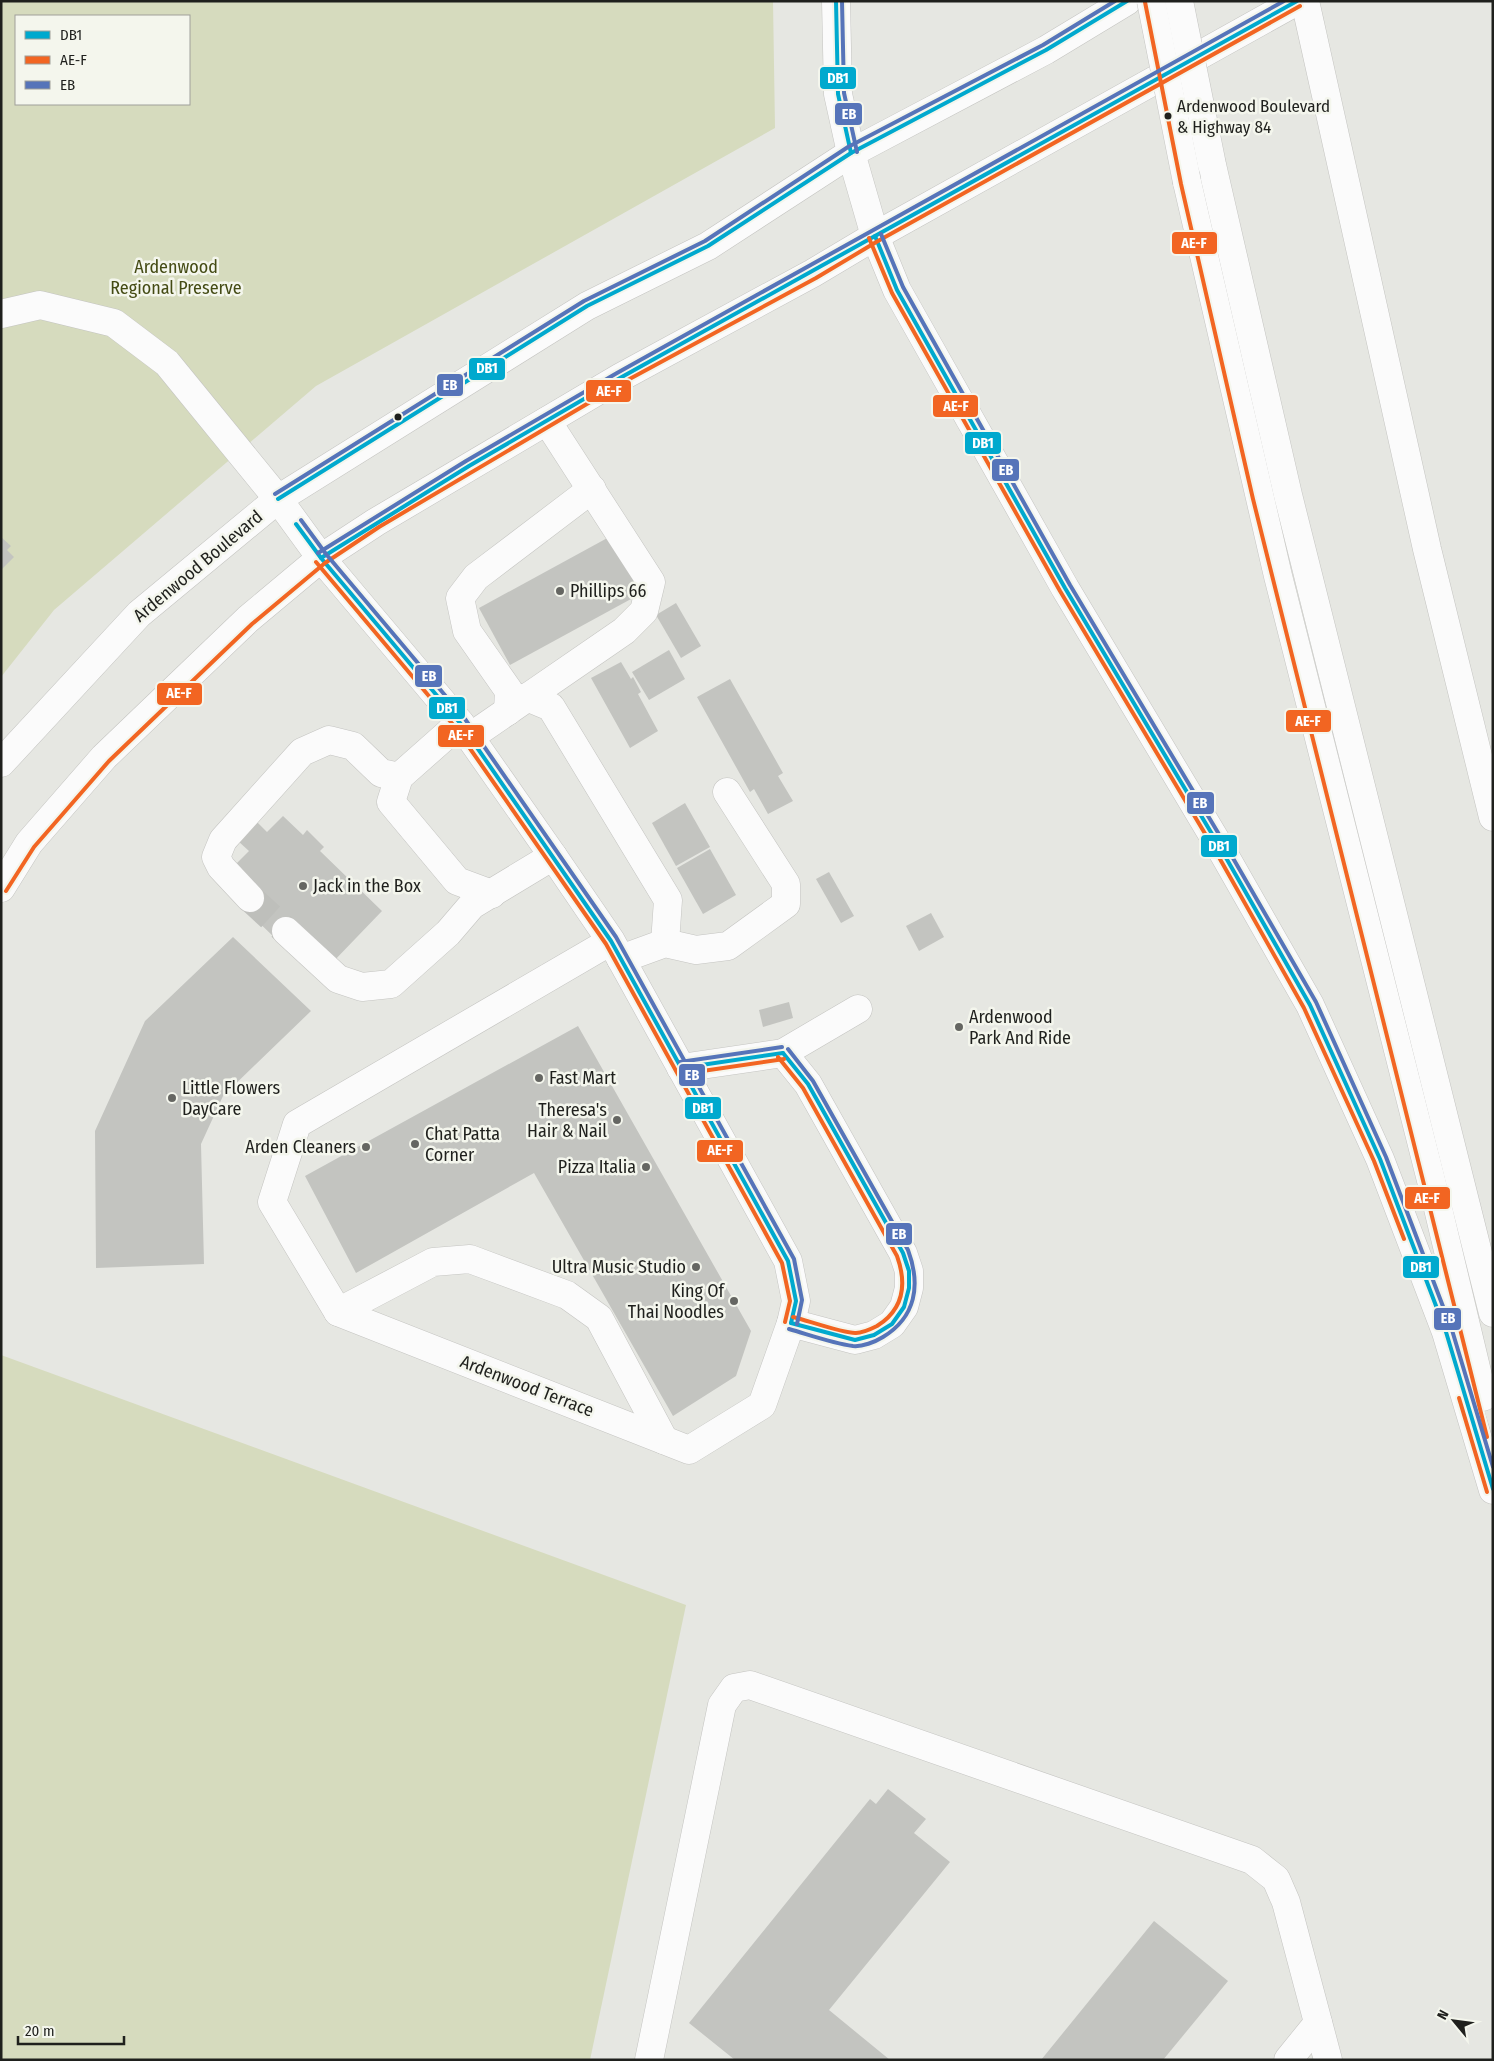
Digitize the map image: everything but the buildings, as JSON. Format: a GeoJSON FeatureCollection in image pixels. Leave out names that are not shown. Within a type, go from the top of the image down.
{"type":"FeatureCollection","features":[{"type":"Feature","properties":{"kind":"main road"},"geometry":{"type":"LineString","coordinates":[[836,1],[838,94],[851,153],[875,236],[897,290],[1065,588],[1221,849],[1310,1005],[1380,1159],[1446,1332],[1493,1490]]}},
{"type":"Feature","properties":{"kind":"main road","name":"Ardenwood Boulevard"},"geometry":{"type":"LineString","coordinates":[[1,763],[139,614],[278,500],[587,306],[708,246],[851,153],[1046,50],[1127,1]]}},
{"type":"Feature","properties":{"kind":"main road"},"geometry":{"type":"LineString","coordinates":[[1151,1],[1186,182],[1278,576],[1493,1436]]}},
{"type":"Feature","properties":{"kind":"main road"},"geometry":{"type":"LineString","coordinates":[[1180,1],[1212,165],[1288,496],[1493,1313]]}},
{"type":"Feature","properties":{"kind":"main road"},"geometry":{"type":"LineString","coordinates":[[1,888],[29,843],[104,757],[248,619],[321,558],[376,522],[621,377],[813,273],[875,236],[1297,1]]}},
{"type":"Feature","properties":{"kind":"main road"},"geometry":{"type":"LineString","coordinates":[[1305,1],[1427,549],[1493,816]]}},
{"type":"Feature","properties":{"kind":"main road","name":"Ardenwood Terrace"},"geometry":{"type":"LineString","coordinates":[[1,314],[40,305],[114,323],[167,363],[278,500],[321,558],[465,730],[616,950],[788,1261],[796,1301],[791,1323],[762,1405],[689,1450],[338,1312]]}},
{"type":"Feature","properties":{"kind":"main road"},"geometry":{"type":"LineString","coordinates":[[492,894],[457,881],[391,802],[399,777],[465,730],[518,704],[624,631],[644,611],[651,582],[547,421]]}},
{"type":"Feature","properties":{"kind":"main road"},"geometry":{"type":"LineString","coordinates":[[518,704],[467,631],[460,598],[476,577],[592,490]]}},
{"type":"Feature","properties":{"kind":"main road"},"geometry":{"type":"LineString","coordinates":[[518,704],[552,706],[668,900],[665,943]]}},
{"type":"Feature","properties":{"kind":"main road"},"geometry":{"type":"LineString","coordinates":[[250,898],[221,867],[216,857],[223,840],[302,752],[329,740],[353,746],[380,773],[399,777]]}},
{"type":"Feature","properties":{"kind":"main road"},"geometry":{"type":"LineString","coordinates":[[664,1440],[600,1318],[567,1296],[470,1259],[433,1262],[338,1312],[272,1202],[298,1124],[616,950],[665,943],[696,950],[728,946],[786,904],[786,884],[727,792]]}},
{"type":"Feature","properties":{"kind":"main road"},"geometry":{"type":"LineString","coordinates":[[286,931],[338,979],[362,987],[391,984],[448,933],[472,905],[553,856]]}},
{"type":"Feature","properties":{"kind":"main road"},"geometry":{"type":"LineString","coordinates":[[681,1068],[783,1053],[858,1010]]}},
{"type":"Feature","properties":{"kind":"main road"},"geometry":{"type":"LineString","coordinates":[[783,1053],[808,1084],[903,1253],[909,1271],[909,1288],[904,1307],[892,1324],[874,1335],[855,1340],[791,1323]]}},
{"type":"Feature","properties":{"kind":"main road"},"geometry":{"type":"LineString","coordinates":[[649,2060],[722,1704],[734,1688],[750,1685],[1252,1860],[1276,1879],[1286,1902],[1328,2060]]}},
{"type":"Feature","properties":{"kind":"main road"},"geometry":{"type":"LineString","coordinates":[[1288,2060],[1318,2023]]}},
{"type":"Feature","properties":{"kind":"green space","name":"Ardenwood Regional Preserve"},"geometry":{"type":"Polygon","coordinates":[[[1,1],[773,1],[775,128],[316,386],[54,610],[1,677],[1,1]]]}},
{"type":"Feature","properties":{"kind":"green space"},"geometry":{"type":"Polygon","coordinates":[[[1,1355],[686,1605],[590,2060],[1,2060],[1,1355]]]}},
{"type":"Feature","properties":{"kind":"tunnel"},"geometry":{"type":"LineString","coordinates":[[250,898],[286,931]]}},
{"type":"Feature","properties":{"kind":"transit line","name":"DB1"},"geometry":{"type":"LineString","coordinates":[[836,1],[838,94],[851,153]]}},
{"type":"Feature","properties":{"kind":"transit line","name":"EB"},"geometry":{"type":"LineString","coordinates":[[842,1],[844,93],[857,152]]}},
{"type":"Feature","properties":{"kind":"transit line","name":"EB"},"geometry":{"type":"LineString","coordinates":[[275,494],[584,301],[705,241],[848,147],[1043,45],[1115,1]]}},
{"type":"Feature","properties":{"kind":"transit line","name":"DB1"},"geometry":{"type":"LineString","coordinates":[[278,499],[587,306],[708,246],[851,153],[1046,50],[1127,1]]}},
{"type":"Feature","properties":{"kind":"transit line","name":"EB"},"geometry":{"type":"LineString","coordinates":[[318,553],[466,461],[617,373],[1284,1]]}},
{"type":"Feature","properties":{"kind":"transit line","name":"DB1"},"geometry":{"type":"LineString","coordinates":[[321,558],[469,466],[620,378],[1297,1]]}},
{"type":"Feature","properties":{"kind":"transit line","name":"AE-F"},"geometry":{"type":"LineString","coordinates":[[1145,2],[1181,184],[1253,499],[1487,1437]]}},
{"type":"Feature","properties":{"kind":"transit line","name":"AE-F"},"geometry":{"type":"LineString","coordinates":[[6,891],[34,847],[109,761],[252,624],[325,563],[379,527],[624,382],[816,278],[878,241],[1300,6]]}},
{"type":"Feature","properties":{"kind":"transit line","name":"EB"},"geometry":{"type":"LineString","coordinates":[[881,234],[903,287],[1070,585],[1226,846],[1316,1002],[1386,1157],[1452,1330],[1493,1467]]}},
{"type":"Feature","properties":{"kind":"transit line","name":"DB1"},"geometry":{"type":"LineString","coordinates":[[875,236],[897,290],[1065,588],[1221,849],[1310,1005],[1380,1159],[1446,1332],[1493,1489]]}},
{"type":"Feature","properties":{"kind":"transit line","name":"AE-F"},"geometry":{"type":"LineString","coordinates":[[869,238],[892,293],[1060,591],[1216,852],[1304,1008],[1374,1161],[1404,1239]]}},
{"type":"Feature","properties":{"kind":"transit line","name":"EB"},"geometry":{"type":"LineString","coordinates":[[301,520],[326,554],[465,719],[616,937],[794,1259],[802,1300],[797,1324]]}},
{"type":"Feature","properties":{"kind":"transit line","name":"DB1"},"geometry":{"type":"LineString","coordinates":[[296,524],[321,558],[460,723],[611,941],[788,1261],[796,1301],[791,1323]]}},
{"type":"Feature","properties":{"kind":"transit line","name":"AE-F"},"geometry":{"type":"LineString","coordinates":[[316,562],[455,727],[606,944],[782,1263],[790,1301],[785,1322]]}},
{"type":"Feature","properties":{"kind":"transit line","name":"EB"},"geometry":{"type":"LineString","coordinates":[[680,1062],[782,1047]]}},
{"type":"Feature","properties":{"kind":"transit line","name":"EB"},"geometry":{"type":"LineString","coordinates":[[788,1049],[813,1081],[908,1250],[912,1263],[915,1288],[909,1310],[903,1320],[883,1337],[868,1344],[857,1346],[845,1345],[789,1329]]}},
{"type":"Feature","properties":{"kind":"transit line","name":"DB1"},"geometry":{"type":"LineString","coordinates":[[783,1053],[808,1084],[903,1253],[909,1271],[909,1288],[904,1307],[892,1324],[874,1335],[855,1340],[791,1323]]}},
{"type":"Feature","properties":{"kind":"transit line","name":"DB1"},"geometry":{"type":"LineString","coordinates":[[681,1068],[783,1053]]}},
{"type":"Feature","properties":{"kind":"transit line","name":"AE-F"},"geometry":{"type":"LineString","coordinates":[[778,1057],[803,1088],[897,1256],[902,1276],[901,1295],[893,1312],[877,1326],[867,1331],[851,1333],[793,1317]]}},
{"type":"Feature","properties":{"kind":"transit line","name":"AE-F"},"geometry":{"type":"LineString","coordinates":[[682,1074],[784,1059]]}},
{"type":"Feature","properties":{"kind":"transit line","name":"AE-F"},"geometry":{"type":"LineString","coordinates":[[1459,1398],[1487,1492]]}},
{"type":"Feature","properties":{"kind":"place","name":"Ardenwood Boulevard & Highway 84"},"geometry":{"type":"Point","coordinates":[1168,116]}},
{"type":"Feature","properties":{"kind":"place","name":"Phillips 66"},"geometry":{"type":"Point","coordinates":[560,591]}},
{"type":"Feature","properties":{"kind":"place","name":"Jack in the Box"},"geometry":{"type":"Point","coordinates":[303,886]}},
{"type":"Feature","properties":{"kind":"place","name":"Ardenwood Park And Ride"},"geometry":{"type":"Point","coordinates":[959,1027]}},
{"type":"Feature","properties":{"kind":"place","name":"Fast Mart"},"geometry":{"type":"Point","coordinates":[539,1078]}},
{"type":"Feature","properties":{"kind":"place","name":"Little Flowers DayCare"},"geometry":{"type":"Point","coordinates":[172,1098]}},
{"type":"Feature","properties":{"kind":"place","name":"Theresa's Hair & Nail"},"geometry":{"type":"Point","coordinates":[617,1120]}},
{"type":"Feature","properties":{"kind":"place","name":"Chat Patta Corner"},"geometry":{"type":"Point","coordinates":[415,1144]}},
{"type":"Feature","properties":{"kind":"place","name":"Arden Cleaners"},"geometry":{"type":"Point","coordinates":[366,1147]}},
{"type":"Feature","properties":{"kind":"place","name":"Pizza Italia"},"geometry":{"type":"Point","coordinates":[646,1167]}},
{"type":"Feature","properties":{"kind":"place","name":"Ultra Music Studio"},"geometry":{"type":"Point","coordinates":[696,1267]}},
{"type":"Feature","properties":{"kind":"place","name":"King Of Thai Noodles"},"geometry":{"type":"Point","coordinates":[734,1301]}}]}
